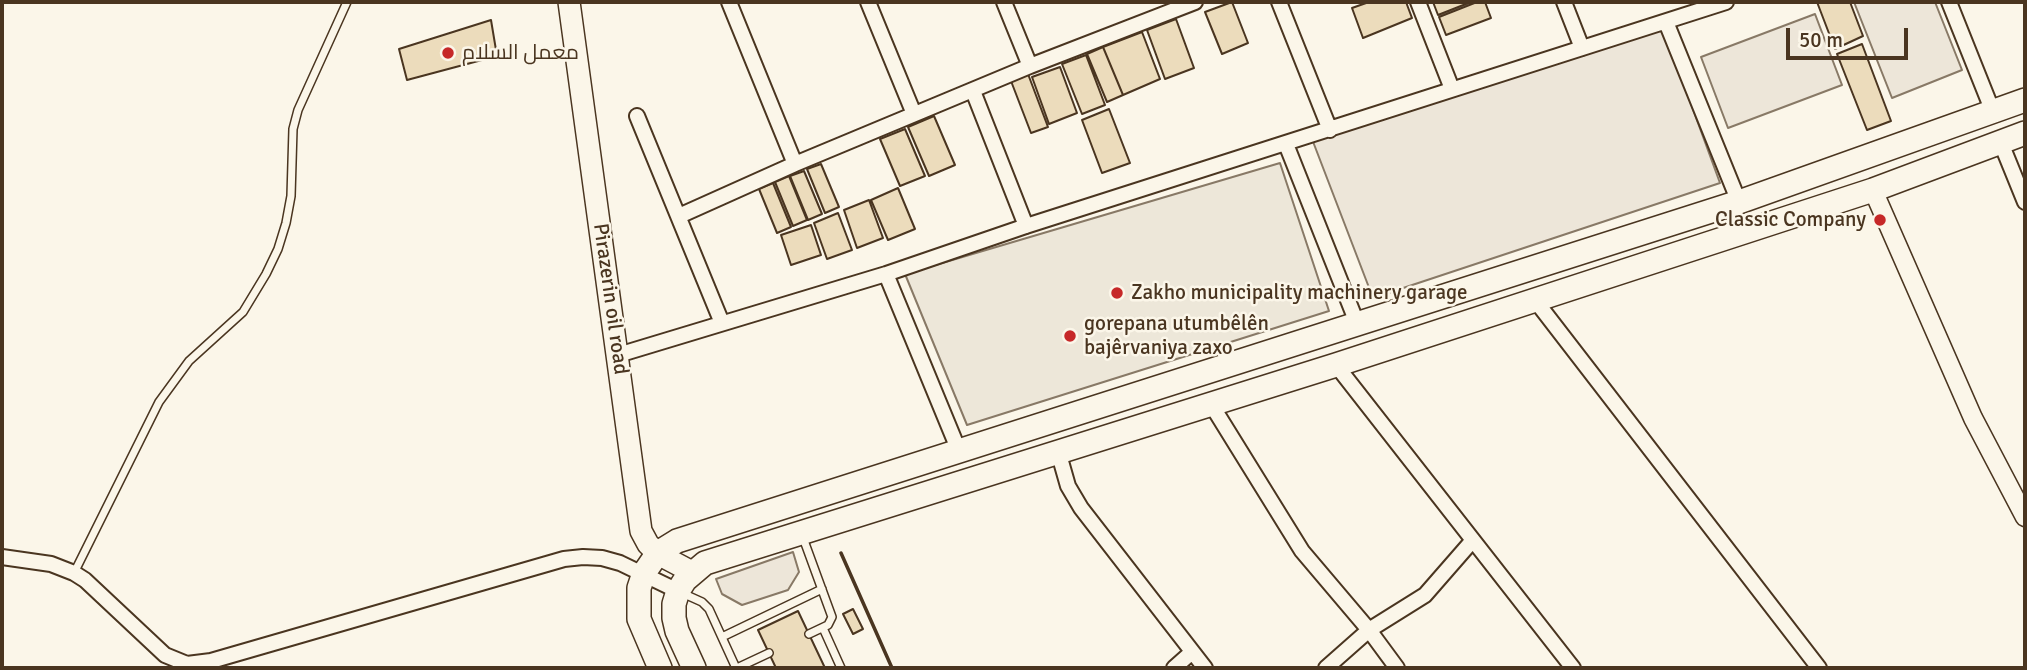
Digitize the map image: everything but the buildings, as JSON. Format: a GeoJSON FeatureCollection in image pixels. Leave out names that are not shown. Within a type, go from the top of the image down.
{"type":"FeatureCollection","features":[{"type":"Feature","properties":{"kind":"main road","name":"Pirazerin oil road"},"geometry":{"type":"LineString","coordinates":[[569,2],[641,531],[658,554]]}},
{"type":"Feature","properties":{"kind":"main road"},"geometry":{"type":"LineString","coordinates":[[660,668],[639,619],[638,596],[644,573],[658,554],[677,541],[1739,202],[2025,100]]}},
{"type":"Feature","properties":{"kind":"main road"},"geometry":{"type":"LineString","coordinates":[[694,668],[674,618],[678,591],[692,572],[705,563],[1336,365],[1873,190],[2025,134]]}},
{"type":"Feature","properties":{"kind":"main road"},"geometry":{"type":"LineString","coordinates":[[658,554],[692,572]]}},
{"type":"Feature","properties":{"kind":"street"},"geometry":{"type":"LineString","coordinates":[[729,2],[796,164]]}},
{"type":"Feature","properties":{"kind":"street"},"geometry":{"type":"LineString","coordinates":[[868,2],[914,114]]}},
{"type":"Feature","properties":{"kind":"street"},"geometry":{"type":"LineString","coordinates":[[1004,2],[1030,66]]}},
{"type":"Feature","properties":{"kind":"street"},"geometry":{"type":"LineString","coordinates":[[679,216],[914,114],[1195,2]]}},
{"type":"Feature","properties":{"kind":"street"},"geometry":{"type":"LineString","coordinates":[[1279,2],[1330,130]]}},
{"type":"Feature","properties":{"kind":"street"},"geometry":{"type":"LineString","coordinates":[[1418,2],[1452,89]]}},
{"type":"Feature","properties":{"kind":"street"},"geometry":{"type":"LineString","coordinates":[[1564,2],[1582,48]]}},
{"type":"Feature","properties":{"kind":"street"},"geometry":{"type":"LineString","coordinates":[[1949,2],[1993,112]]}},
{"type":"Feature","properties":{"kind":"street"},"geometry":{"type":"LineString","coordinates":[[618,355],[886,274],[1026,226],[1666,22],[1718,3]]}},
{"type":"Feature","properties":{"kind":"street"},"geometry":{"type":"LineString","coordinates":[[1666,22],[1739,202]]}},
{"type":"Feature","properties":{"kind":"street"},"geometry":{"type":"LineString","coordinates":[[973,91],[1026,226]]}},
{"type":"Feature","properties":{"kind":"street"},"geometry":{"type":"LineString","coordinates":[[637,116],[722,323]]}},
{"type":"Feature","properties":{"kind":"street"},"geometry":{"type":"LineString","coordinates":[[2001,143],[2025,202]]}},
{"type":"Feature","properties":{"kind":"street"},"geometry":{"type":"LineString","coordinates":[[1286,144],[1357,323]]}},
{"type":"Feature","properties":{"kind":"street"},"geometry":{"type":"LineString","coordinates":[[1873,190],[1973,418],[2025,517]]}},
{"type":"Feature","properties":{"kind":"street"},"geometry":{"type":"LineString","coordinates":[[886,274],[959,451]]}},
{"type":"Feature","properties":{"kind":"street"},"geometry":{"type":"LineString","coordinates":[[1535,300],[1819,668]]}},
{"type":"Feature","properties":{"kind":"street"},"geometry":{"type":"LineString","coordinates":[[1336,365],[1573,668]]}},
{"type":"Feature","properties":{"kind":"street"},"geometry":{"type":"LineString","coordinates":[[1211,404],[1302,551],[1398,668]]}},
{"type":"Feature","properties":{"kind":"street"},"geometry":{"type":"LineString","coordinates":[[1058,451],[1068,486],[1081,508],[1205,668]]}},
{"type":"Feature","properties":{"kind":"street"},"geometry":{"type":"LineString","coordinates":[[1326,668],[1369,630],[1424,595],[1473,540]]}},
{"type":"Feature","properties":{"kind":"street"},"geometry":{"type":"LineString","coordinates":[[2,556],[51,564],[74,573],[85,580],[165,655],[175,661],[199,664],[564,559],[583,556],[602,558],[644,573],[678,591]]}},
{"type":"Feature","properties":{"kind":"street"},"geometry":{"type":"LineString","coordinates":[[1174,668],[1192,652]]}},
{"type":"Feature","properties":{"kind":"lane"},"geometry":{"type":"LineString","coordinates":[[74,573],[159,402],[189,361],[243,312],[278,250],[290,196],[291,149],[298,110],[347,2]]}},
{"type":"Feature","properties":{"kind":"lane"},"geometry":{"type":"LineString","coordinates":[[801,533],[832,617],[830,623],[809,634]]}},
{"type":"Feature","properties":{"kind":"lane"},"geometry":{"type":"LineString","coordinates":[[722,637],[822,589]]}},
{"type":"Feature","properties":{"kind":"lane"},"geometry":{"type":"LineString","coordinates":[[678,591],[706,605],[736,668],[769,653]]}},
{"type":"Feature","properties":{"kind":"lane"},"geometry":{"type":"LineString","coordinates":[[822,628],[841,668]]}},
{"type":"Feature","properties":{"kind":"shaded area"},"geometry":{"type":"Polygon","coordinates":[[[1854,2],[1935,2],[1962,70],[1892,98],[1854,2]]]}},
{"type":"Feature","properties":{"kind":"shaded area"},"geometry":{"type":"Polygon","coordinates":[[[1815,14],[1842,85],[1728,128],[1701,57],[1815,14]]]}},
{"type":"Feature","properties":{"kind":"shaded area"},"geometry":{"type":"Polygon","coordinates":[[[1661,22],[1720,183],[1373,298],[1312,139],[1661,22]]]}},
{"type":"Feature","properties":{"kind":"shaded area","name":"Zakho municipality machinery garage"},"geometry":{"type":"Polygon","coordinates":[[[1280,163],[1329,311],[967,425],[905,274],[1280,163]]]}},
{"type":"Feature","properties":{"kind":"shaded area"},"geometry":{"type":"Polygon","coordinates":[[[793,552],[799,572],[788,590],[742,605],[722,594],[716,579],[793,552]]]}},
{"type":"Feature","properties":{"kind":"wall"},"geometry":{"type":"LineString","coordinates":[[841,553],[892,668]]}},
{"type":"Feature","properties":{"kind":"place","name":"معمل السلام"},"geometry":{"type":"Point","coordinates":[448,53]}},
{"type":"Feature","properties":{"kind":"place","name":"Classic Company"},"geometry":{"type":"Point","coordinates":[1880,220]}},
{"type":"Feature","properties":{"kind":"place","name":"Zakho municipality machinery garage"},"geometry":{"type":"Point","coordinates":[1117,293]}},
{"type":"Feature","properties":{"kind":"place","name":"gorepana utumbêlên bajêrvaniya zaxo"},"geometry":{"type":"Point","coordinates":[1070,336]}}]}
